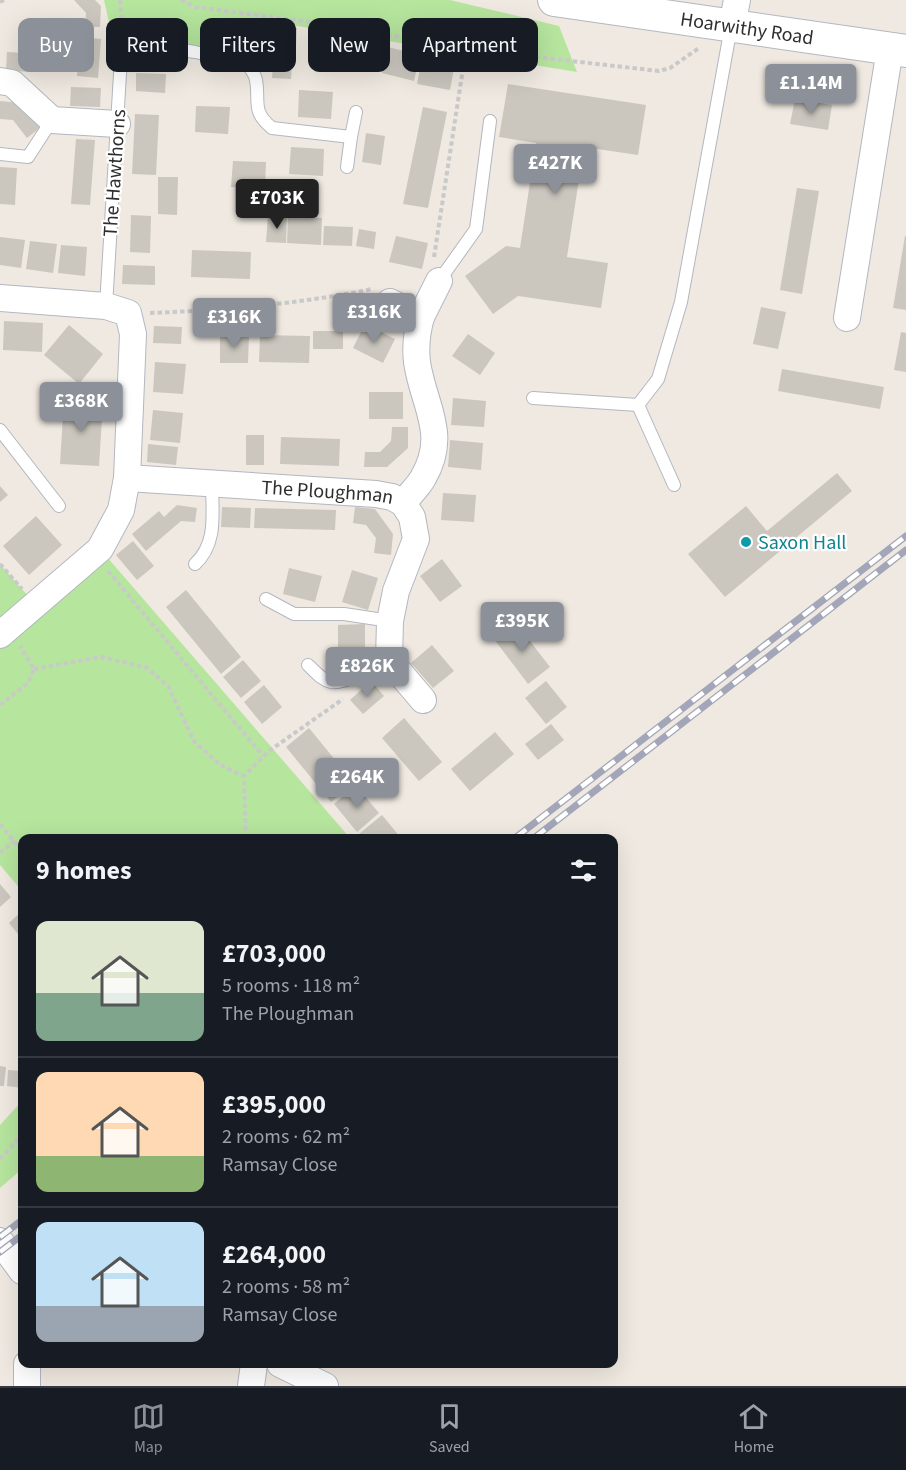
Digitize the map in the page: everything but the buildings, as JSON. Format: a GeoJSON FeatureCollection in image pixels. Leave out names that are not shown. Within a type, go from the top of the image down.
{"type":"FeatureCollection","features":[{"type":"Feature","properties":{"kind":"street","name":"Hoarwithy Road"},"geometry":{"type":"LineString","coordinates":[[554,0],[734,13],[898,50]]}},
{"type":"Feature","properties":{"kind":"street"},"geometry":{"type":"LineString","coordinates":[[848,318],[898,50]]}},
{"type":"Feature","properties":{"kind":"street"},"geometry":{"type":"LineString","coordinates":[[0,81],[12,83],[52,120],[117,124]]}},
{"type":"Feature","properties":{"kind":"street","name":"The Ploughman"},"geometry":{"type":"LineString","coordinates":[[127,478],[376,494],[392,497],[403,503],[423,479],[436,443],[432,413],[417,365],[415,342],[421,316],[439,281]]}},
{"type":"Feature","properties":{"kind":"street"},"geometry":{"type":"LineString","coordinates":[[0,298],[117,310],[134,334],[127,478],[121,510],[100,549],[4,631]]}},
{"type":"Feature","properties":{"kind":"street"},"geometry":{"type":"LineString","coordinates":[[390,302],[421,316]]}},
{"type":"Feature","properties":{"kind":"street"},"geometry":{"type":"LineString","coordinates":[[403,503],[412,517],[416,538],[396,591],[390,621],[389,660],[423,700]]}},
{"type":"Feature","properties":{"kind":"street"},"geometry":{"type":"LineString","coordinates":[[0,1241],[18,1266]]}},
{"type":"Feature","properties":{"kind":"street"},"geometry":{"type":"LineString","coordinates":[[27,1368],[27,1386]]}},
{"type":"Feature","properties":{"kind":"street"},"geometry":{"type":"LineString","coordinates":[[251,1386],[253,1368]]}},
{"type":"Feature","properties":{"kind":"street"},"geometry":{"type":"LineString","coordinates":[[288,1368],[325,1386]]}},
{"type":"Feature","properties":{"kind":"lane"},"geometry":{"type":"LineString","coordinates":[[638,405],[658,380],[681,302],[734,13]]}},
{"type":"Feature","properties":{"kind":"lane"},"geometry":{"type":"LineString","coordinates":[[188,51],[247,63],[255,76],[256,105],[262,120],[272,128],[351,137]]}},
{"type":"Feature","properties":{"kind":"lane","name":"The Hawthorns"},"geometry":{"type":"LineString","coordinates":[[117,310],[117,124],[120,72]]}},
{"type":"Feature","properties":{"kind":"lane"},"geometry":{"type":"LineString","coordinates":[[347,167],[356,112]]}},
{"type":"Feature","properties":{"kind":"lane"},"geometry":{"type":"LineString","coordinates":[[0,154],[28,157],[52,120]]}},
{"type":"Feature","properties":{"kind":"lane"},"geometry":{"type":"LineString","coordinates":[[439,281],[476,229],[490,121]]}},
{"type":"Feature","properties":{"kind":"lane"},"geometry":{"type":"LineString","coordinates":[[533,398],[638,405]]}},
{"type":"Feature","properties":{"kind":"lane"},"geometry":{"type":"LineString","coordinates":[[638,405],[674,485]]}},
{"type":"Feature","properties":{"kind":"lane"},"geometry":{"type":"LineString","coordinates":[[0,430],[58,506]]}},
{"type":"Feature","properties":{"kind":"lane"},"geometry":{"type":"LineString","coordinates":[[195,564],[208,549],[212,539],[212,483]]}},
{"type":"Feature","properties":{"kind":"lane"},"geometry":{"type":"LineString","coordinates":[[266,599],[294,614],[344,614],[390,621]]}},
{"type":"Feature","properties":{"kind":"lane"},"geometry":{"type":"LineString","coordinates":[[308,664],[323,679],[332,683],[345,681],[389,660]]}},
{"type":"Feature","properties":{"kind":"path"},"geometry":{"type":"LineString","coordinates":[[120,0],[121,18]]}},
{"type":"Feature","properties":{"kind":"path"},"geometry":{"type":"LineString","coordinates":[[182,0],[195,7],[265,15],[402,38]]}},
{"type":"Feature","properties":{"kind":"path"},"geometry":{"type":"LineString","coordinates":[[538,58],[659,72],[670,68],[734,13]]}},
{"type":"Feature","properties":{"kind":"path"},"geometry":{"type":"LineString","coordinates":[[255,76],[265,15]]}},
{"type":"Feature","properties":{"kind":"path"},"geometry":{"type":"LineString","coordinates":[[439,281],[433,264],[462,72]]}},
{"type":"Feature","properties":{"kind":"path"},"geometry":{"type":"LineString","coordinates":[[117,310],[207,311],[315,301],[374,289],[381,290],[390,302]]}},
{"type":"Feature","properties":{"kind":"path"},"geometry":{"type":"LineString","coordinates":[[94,554],[263,756]]}},
{"type":"Feature","properties":{"kind":"path"},"geometry":{"type":"LineString","coordinates":[[0,564],[36,605]]}},
{"type":"Feature","properties":{"kind":"path"},"geometry":{"type":"LineString","coordinates":[[4,631],[34,669]]}},
{"type":"Feature","properties":{"kind":"path"},"geometry":{"type":"LineString","coordinates":[[34,669],[102,657],[147,668],[168,686],[194,741],[220,765],[244,776]]}},
{"type":"Feature","properties":{"kind":"path"},"geometry":{"type":"LineString","coordinates":[[0,705],[28,683],[34,669]]}},
{"type":"Feature","properties":{"kind":"path"},"geometry":{"type":"LineString","coordinates":[[246,834],[244,776],[263,756],[349,694]]}},
{"type":"Feature","properties":{"kind":"path"},"geometry":{"type":"LineString","coordinates":[[0,824],[18,846]]}},
{"type":"Feature","properties":{"kind":"path"},"geometry":{"type":"LineString","coordinates":[[0,853],[14,841]]}},
{"type":"Feature","properties":{"kind":"path"},"geometry":{"type":"LineString","coordinates":[[0,1160],[18,1140]]}},
{"type":"Feature","properties":{"kind":"green space"},"geometry":{"type":"Polygon","coordinates":[[[104,0],[450,0],[525,18],[402,18],[402,43],[390,41],[390,18],[308,18],[308,28],[296,26],[296,18],[200,18],[200,56],[188,52],[188,18],[108,18],[104,0]]]}},
{"type":"Feature","properties":{"kind":"green space"},"geometry":{"type":"Polygon","coordinates":[[[538,21],[559,26],[577,72],[538,66],[538,21]]]}},
{"type":"Feature","properties":{"kind":"green space"},"geometry":{"type":"Polygon","coordinates":[[[100,549],[347,834],[18,834],[18,886],[0,865],[0,564],[36,605],[100,549]]]}},
{"type":"Feature","properties":{"kind":"green space"},"geometry":{"type":"Polygon","coordinates":[[[18,1105],[18,1172],[0,1188],[0,1125],[18,1105]]]}},
{"type":"Feature","properties":{"kind":"railway"},"geometry":{"type":"LineString","coordinates":[[520,834],[906,536]]}},
{"type":"Feature","properties":{"kind":"railway"},"geometry":{"type":"LineString","coordinates":[[539,834],[906,550]]}},
{"type":"Feature","properties":{"kind":"railway"},"geometry":{"type":"LineString","coordinates":[[0,1237],[18,1223]]}},
{"type":"Feature","properties":{"kind":"railway"},"geometry":{"type":"LineString","coordinates":[[0,1252],[18,1238]]}},
{"type":"Feature","properties":{"kind":"place","name":"Saxon Hall"},"geometry":{"type":"Point","coordinates":[746,542]}}]}
